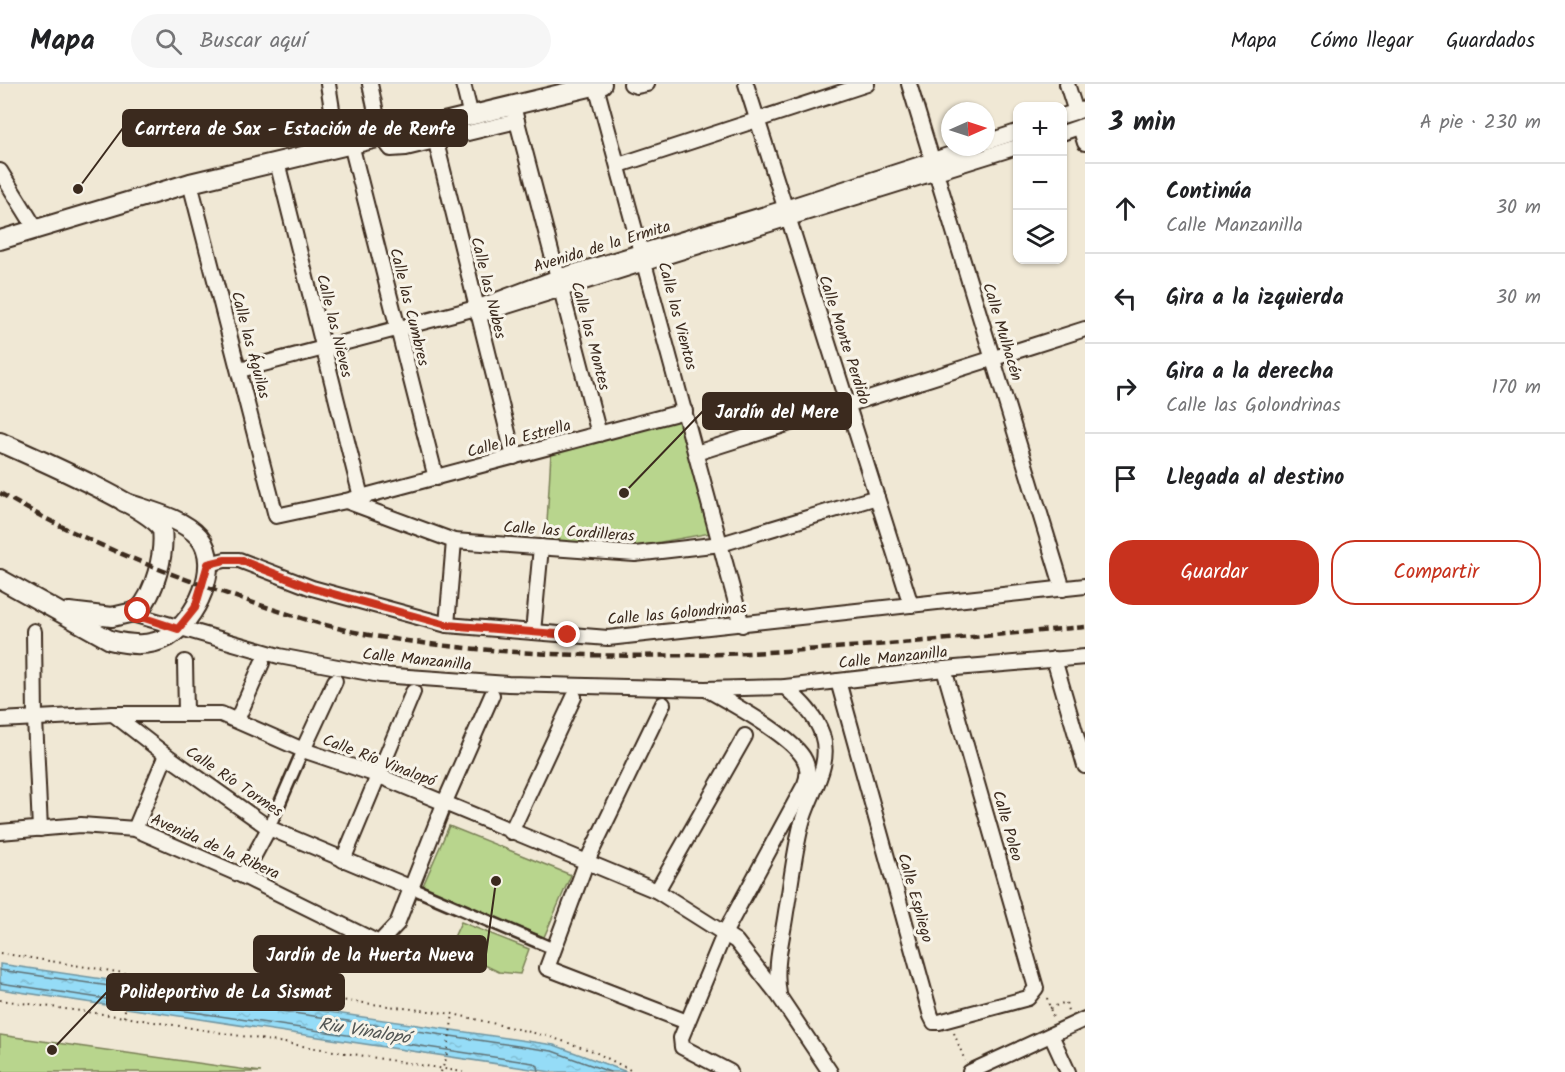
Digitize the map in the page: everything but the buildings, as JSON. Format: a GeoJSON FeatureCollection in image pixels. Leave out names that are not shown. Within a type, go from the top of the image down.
{"type":"FeatureCollection","features":[{"type":"Feature","properties":{"kind":"street","name":"Calle las Cumbres"},"geometry":{"type":"LineString","coordinates":[[328,84],[398,329],[436,478]]}},
{"type":"Feature","properties":{"kind":"street"},"geometry":{"type":"LineString","coordinates":[[370,84],[381,136]]}},
{"type":"Feature","properties":{"kind":"street"},"geometry":{"type":"LineString","coordinates":[[463,84],[471,116]]}},
{"type":"Feature","properties":{"kind":"street"},"geometry":{"type":"LineString","coordinates":[[631,84],[647,84]]}},
{"type":"Feature","properties":{"kind":"street","name":"Calle Monte Perdido"},"geometry":{"type":"LineString","coordinates":[[746,84],[911,606]]}},
{"type":"Feature","properties":{"kind":"street"},"geometry":{"type":"LineString","coordinates":[[619,165],[867,84]]}},
{"type":"Feature","properties":{"kind":"street","name":"Calle Mulhacén"},"geometry":{"type":"LineString","coordinates":[[909,84],[1063,589]]}},
{"type":"Feature","properties":{"kind":"street"},"geometry":{"type":"LineString","coordinates":[[1067,84],[1074,112]]}},
{"type":"Feature","properties":{"kind":"street"},"geometry":{"type":"LineString","coordinates":[[0,240],[190,183],[381,136],[434,134],[515,114],[599,85]]}},
{"type":"Feature","properties":{"kind":"street","name":"Calle los Vientos"},"geometry":{"type":"LineString","coordinates":[[599,85],[742,625]]}},
{"type":"Feature","properties":{"kind":"street"},"geometry":{"type":"LineString","coordinates":[[434,134],[471,116],[515,114]]}},
{"type":"Feature","properties":{"kind":"street","name":"Calle los Montes"},"geometry":{"type":"LineString","coordinates":[[515,114],[599,434]]}},
{"type":"Feature","properties":{"kind":"street"},"geometry":{"type":"LineString","coordinates":[[1067,131],[1083,126],[1085,143]]}},
{"type":"Feature","properties":{"kind":"street"},"geometry":{"type":"LineString","coordinates":[[995,139],[1013,133]]}},
{"type":"Feature","properties":{"kind":"street","name":"Calle las Nubes"},"geometry":{"type":"LineString","coordinates":[[434,134],[514,457]]}},
{"type":"Feature","properties":{"kind":"street","name":"Avenida de la Ermita"},"geometry":{"type":"LineString","coordinates":[[240,370],[398,329],[477,312],[559,283],[935,167],[1013,148]]}},
{"type":"Feature","properties":{"kind":"street","name":"Avenida de la Ermita"},"geometry":{"type":"LineString","coordinates":[[935,167],[955,156]]}},
{"type":"Feature","properties":{"kind":"street","name":"Calle las Nieves"},"geometry":{"type":"LineString","coordinates":[[277,162],[361,498]]}},
{"type":"Feature","properties":{"kind":"street"},"geometry":{"type":"LineString","coordinates":[[0,171],[31,230]]}},
{"type":"Feature","properties":{"kind":"street","name":"Calle las Águilas"},"geometry":{"type":"LineString","coordinates":[[190,183],[276,516],[346,501]]}},
{"type":"Feature","properties":{"kind":"street"},"geometry":{"type":"LineString","coordinates":[[0,247],[31,230]]}},
{"type":"Feature","properties":{"kind":"street"},"geometry":{"type":"LineString","coordinates":[[696,453],[1085,329]]}},
{"type":"Feature","properties":{"kind":"street","name":"Calle la Estrella"},"geometry":{"type":"LineString","coordinates":[[361,498],[685,411]]}},
{"type":"Feature","properties":{"kind":"street"},"geometry":{"type":"LineString","coordinates":[[0,442],[124,502],[167,518],[197,535],[203,542],[208,564],[195,608],[178,629],[156,642],[126,644],[98,634],[53,606],[0,579]]}},
{"type":"Feature","properties":{"kind":"street","name":"Calle las Cordilleras"},"geometry":{"type":"LineString","coordinates":[[346,501],[454,541],[635,554],[721,544],[877,497]]}},
{"type":"Feature","properties":{"kind":"street"},"geometry":{"type":"LineString","coordinates":[[346,501],[361,498]]}},
{"type":"Feature","properties":{"kind":"street"},"geometry":{"type":"LineString","coordinates":[[53,606],[87,616],[132,614],[143,606],[151,591],[163,540],[159,525],[124,502]]}},
{"type":"Feature","properties":{"kind":"street"},"geometry":{"type":"LineString","coordinates":[[447,625],[454,541]]}},
{"type":"Feature","properties":{"kind":"street"},"geometry":{"type":"LineString","coordinates":[[533,632],[541,547]]}},
{"type":"Feature","properties":{"kind":"street","name":"Calle las Golondrinas"},"geometry":{"type":"LineString","coordinates":[[208,564],[225,560],[240,560],[312,588],[447,625],[626,637],[1085,586]]}},
{"type":"Feature","properties":{"kind":"street","name":"Calle Manzanilla"},"geometry":{"type":"LineString","coordinates":[[132,614],[279,656],[380,675],[508,684],[705,689],[785,687],[944,669],[1085,657]]}},
{"type":"Feature","properties":{"kind":"street"},"geometry":{"type":"LineString","coordinates":[[34,631],[40,829]]}},
{"type":"Feature","properties":{"kind":"street"},"geometry":{"type":"LineString","coordinates":[[1054,659],[1085,766]]}},
{"type":"Feature","properties":{"kind":"street"},"geometry":{"type":"LineString","coordinates":[[184,662],[186,712]]}},
{"type":"Feature","properties":{"kind":"street"},"geometry":{"type":"LineString","coordinates":[[237,720],[262,663]]}},
{"type":"Feature","properties":{"kind":"street","name":"Calle Poleo"},"geometry":{"type":"LineString","coordinates":[[944,669],[1036,988],[1028,998],[949,1019]]}},
{"type":"Feature","properties":{"kind":"street"},"geometry":{"type":"LineString","coordinates":[[243,876],[269,828],[335,681]]}},
{"type":"Feature","properties":{"kind":"street","name":"Calle Espliego"},"geometry":{"type":"LineString","coordinates":[[838,681],[931,1016],[934,1022],[949,1019]]}},
{"type":"Feature","properties":{"kind":"street"},"geometry":{"type":"LineString","coordinates":[[779,996],[776,969],[801,824],[820,778],[825,751],[822,734],[815,719],[785,687]]}},
{"type":"Feature","properties":{"kind":"street","name":"Calle Manzanilla"},"geometry":{"type":"LineString","coordinates":[[705,689],[756,717],[801,754],[808,770],[805,784],[725,932]]}},
{"type":"Feature","properties":{"kind":"street"},"geometry":{"type":"LineString","coordinates":[[343,860],[413,692]]}},
{"type":"Feature","properties":{"kind":"street"},"geometry":{"type":"LineString","coordinates":[[492,695],[444,804],[412,888],[555,949]]}},
{"type":"Feature","properties":{"kind":"street"},"geometry":{"type":"LineString","coordinates":[[512,832],[574,697]]}},
{"type":"Feature","properties":{"kind":"street"},"geometry":{"type":"LineString","coordinates":[[663,704],[586,863],[547,968],[687,1022]]}},
{"type":"Feature","properties":{"kind":"street","name":"Calle Río Vinalopó"},"geometry":{"type":"LineString","coordinates":[[0,720],[186,712],[221,714],[303,750],[377,775],[657,891],[725,932],[746,953],[779,996],[826,1069]]}},
{"type":"Feature","properties":{"kind":"street","name":"Calle Río Tormes"},"geometry":{"type":"LineString","coordinates":[[113,714],[166,755],[269,828],[412,888]]}},
{"type":"Feature","properties":{"kind":"street"},"geometry":{"type":"LineString","coordinates":[[657,891],[745,736]]}},
{"type":"Feature","properties":{"kind":"street"},"geometry":{"type":"LineString","coordinates":[[135,830],[166,755]]}},
{"type":"Feature","properties":{"kind":"street","name":"Avenida de la Ribera"},"geometry":{"type":"LineString","coordinates":[[0,832],[81,825],[135,830],[243,876],[379,943],[397,924],[412,888]]}},
{"type":"Feature","properties":{"kind":"street"},"geometry":{"type":"LineString","coordinates":[[725,932],[681,1038],[682,1047],[730,1072]]}},
{"type":"Feature","properties":{"kind":"street"},"geometry":{"type":"LineString","coordinates":[[746,953],[760,957],[779,952]]}},
{"type":"Feature","properties":{"kind":"street"},"geometry":{"type":"LineString","coordinates":[[968,1067],[1051,1035],[1085,1019]]}},
{"type":"Feature","properties":{"kind":"street"},"geometry":{"type":"LineString","coordinates":[[1051,1035],[1068,1072]]}},
{"type":"Feature","properties":{"kind":"path"},"geometry":{"type":"LineString","coordinates":[[0,953],[130,974],[453,1014],[546,1036],[593,1051],[634,1072]]}},
{"type":"Feature","properties":{"kind":"path"},"geometry":{"type":"LineString","coordinates":[[124,1017],[130,974]]}},
{"type":"Feature","properties":{"kind":"path"},"geometry":{"type":"LineString","coordinates":[[0,1000],[124,1017],[464,1072]]}},
{"type":"Feature","properties":{"kind":"path"},"geometry":{"type":"LineString","coordinates":[[1050,1008],[1053,1018]]}},
{"type":"Feature","properties":{"kind":"path"},"geometry":{"type":"LineString","coordinates":[[441,1072],[446,1059],[453,1014]]}},
{"type":"Feature","properties":{"kind":"path"},"geometry":{"type":"LineString","coordinates":[[949,1019],[968,1067]]}},
{"type":"Feature","properties":{"kind":"green space"},"geometry":{"type":"Polygon","coordinates":[[[681,420],[711,533],[633,547],[546,540],[551,453],[681,420]]]}},
{"type":"Feature","properties":{"kind":"green space"},"geometry":{"type":"Polygon","coordinates":[[[449,826],[571,875],[544,937],[422,888],[449,826]]]}},
{"type":"Feature","properties":{"kind":"green space"},"geometry":{"type":"Polygon","coordinates":[[[461,922],[529,949],[520,974],[499,972],[449,948],[461,922]]]}},
{"type":"Feature","properties":{"kind":"green space"},"geometry":{"type":"Polygon","coordinates":[[[0,1035],[261,1072],[0,1072],[0,1035]]]}},
{"type":"Feature","properties":{"kind":"water","name":"Riu Vinalopó"},"geometry":{"type":"Polygon","coordinates":[[[0,964],[554,1045],[627,1072],[551,1072],[0,989],[0,964]]]}},
{"type":"Feature","properties":{"kind":"railway"},"geometry":{"type":"LineString","coordinates":[[0,493],[56,524],[112,550],[230,595],[307,620],[347,630],[387,638],[474,649],[648,656],[736,654],[1085,627]]}},
{"type":"Feature","properties":{"kind":"place","name":"Carrtera de Sax - Estación de de Renfe"},"geometry":{"type":"Point","coordinates":[78,189]}},
{"type":"Feature","properties":{"kind":"place","name":"Jardín del Mere"},"geometry":{"type":"Point","coordinates":[624,493]}},
{"type":"Feature","properties":{"kind":"place","name":"Jardín de la Huerta Nueva"},"geometry":{"type":"Point","coordinates":[496,881]}},
{"type":"Feature","properties":{"kind":"place","name":"Polideportivo de La Sismat"},"geometry":{"type":"Point","coordinates":[52,1050]}},
{"type":"Feature","properties":{"kind":"route"},"geometry":{"type":"LineString","coordinates":[[138,611],[132,614],[178,629],[195,608],[208,564],[225,560],[240,560],[312,588],[447,625],[568,635]]}}]}
